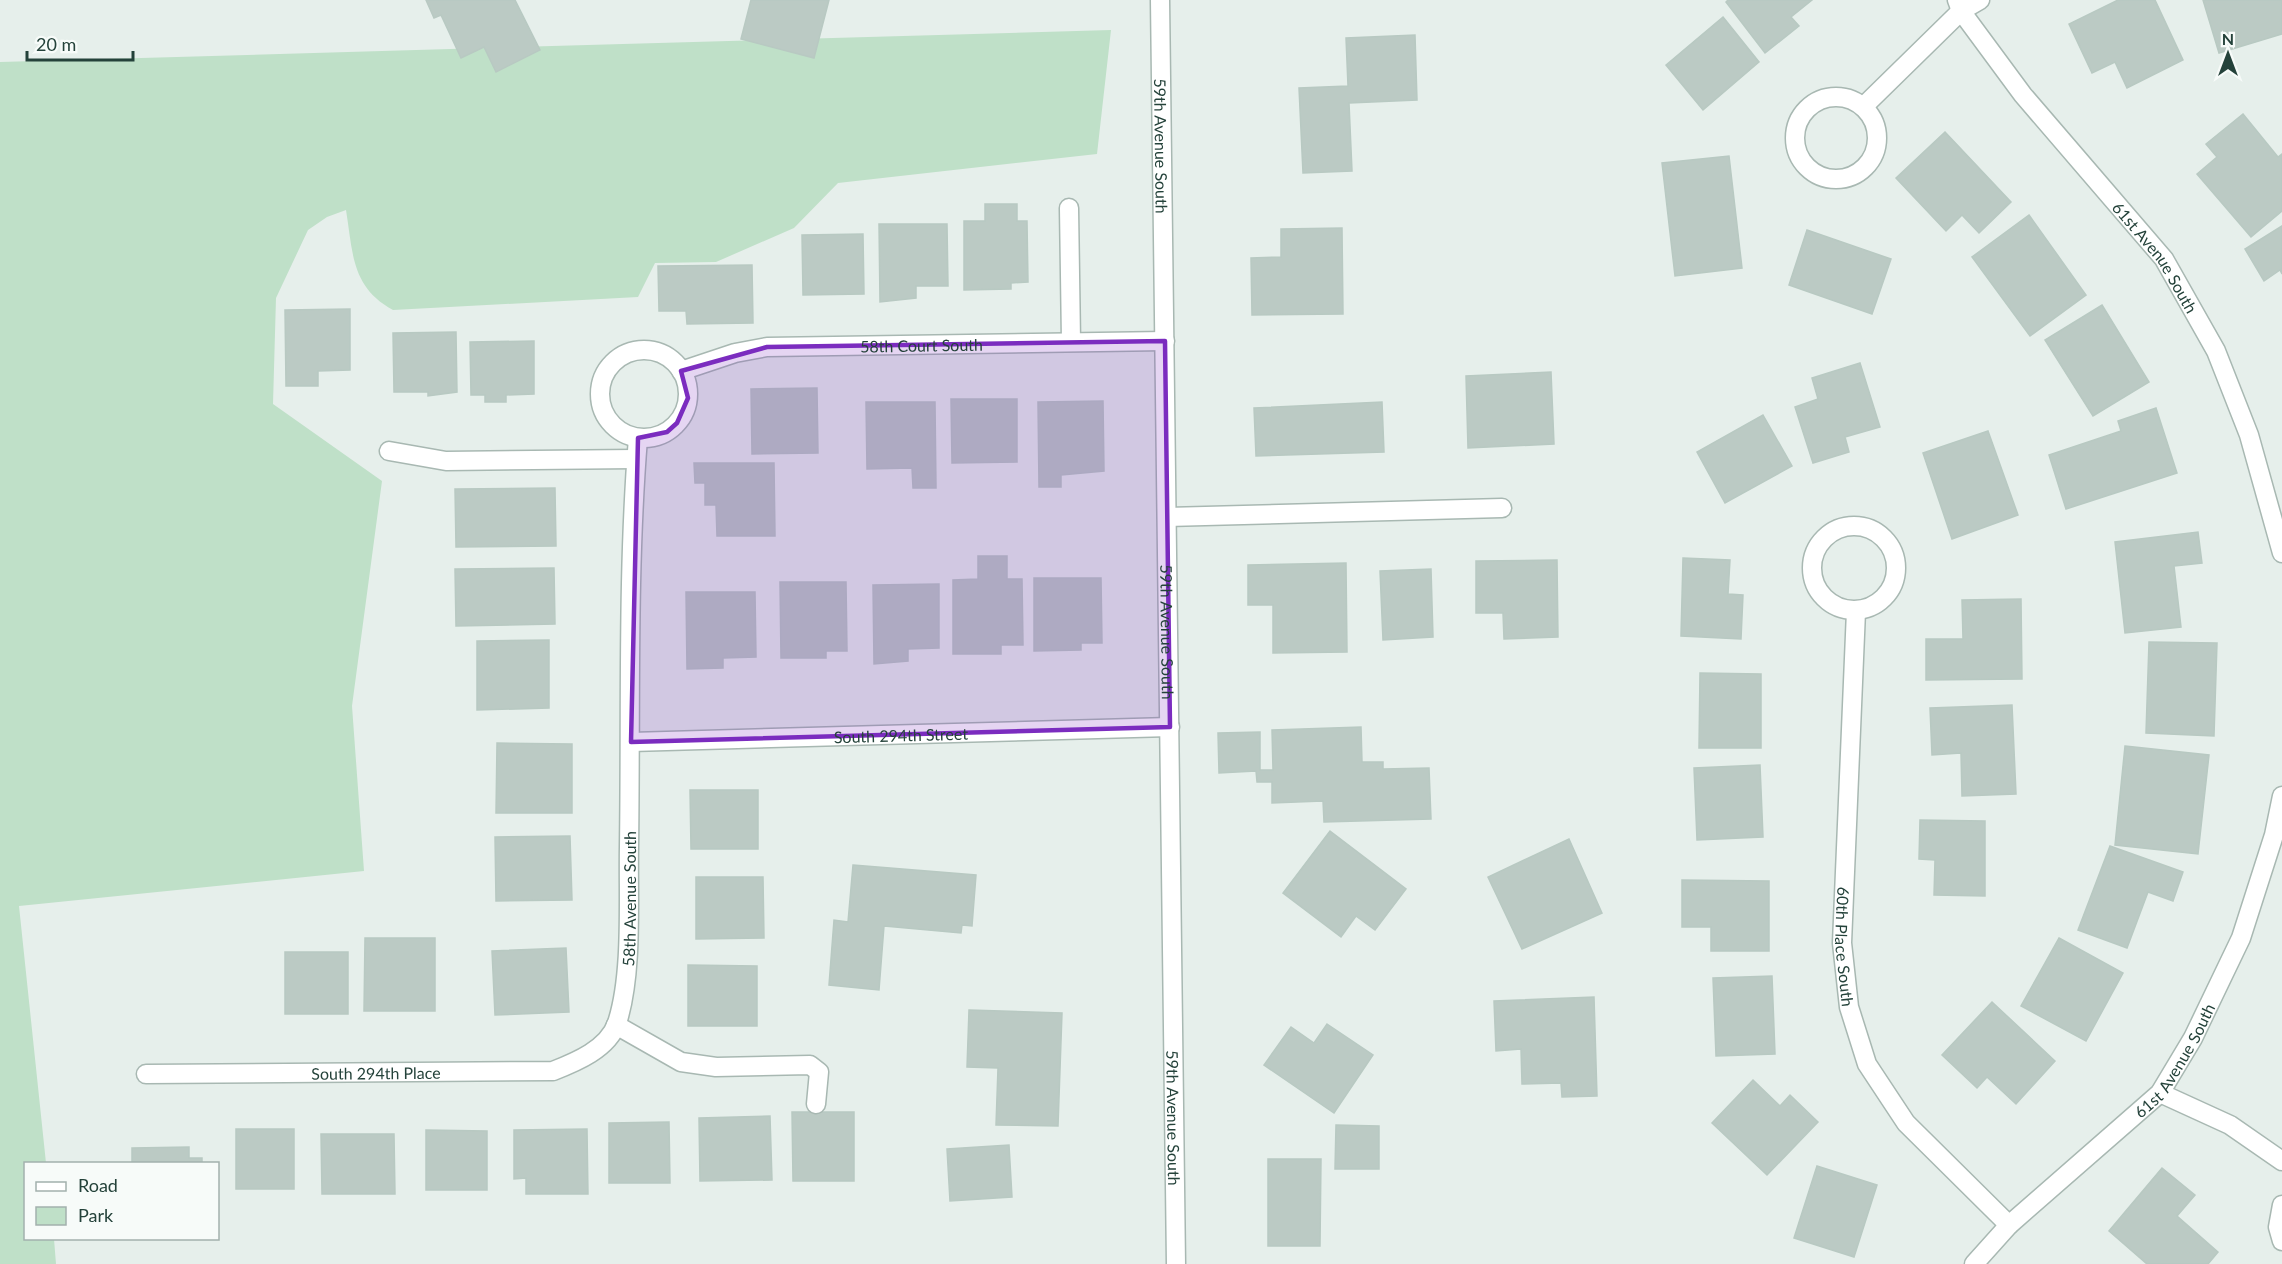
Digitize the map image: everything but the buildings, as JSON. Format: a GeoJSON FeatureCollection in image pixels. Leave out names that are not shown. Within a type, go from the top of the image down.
{"type":"FeatureCollection","features":[{"type":"Feature","properties":{"kind":"street","name":"59th Avenue South"},"geometry":{"type":"LineString","coordinates":[[1160,0],[1176,1264]]}},
{"type":"Feature","properties":{"kind":"street"},"geometry":{"type":"LineString","coordinates":[[1864,106],[1959,5],[1980,0]]}},
{"type":"Feature","properties":{"kind":"street","name":"61st Avenue South"},"geometry":{"type":"LineString","coordinates":[[1959,5],[2023,95],[2164,259],[2216,351],[2249,435],[2282,553]]}},
{"type":"Feature","properties":{"kind":"street"},"geometry":{"type":"LineString","coordinates":[[1839,96],[1852,99],[1864,106],[1877,131],[1877,144],[1872,158],[1852,176],[1838,179],[1824,177],[1812,171],[1802,161],[1796,149],[1796,130],[1804,111],[1826,98],[1839,96]]}},
{"type":"Feature","properties":{"kind":"street"},"geometry":{"type":"LineString","coordinates":[[1069,208],[1071,341]]}},
{"type":"Feature","properties":{"kind":"street","name":"58th Court South"},"geometry":{"type":"LineString","coordinates":[[681,371],[735,353],[767,347],[1165,341]]}},
{"type":"Feature","properties":{"kind":"street"},"geometry":{"type":"LineString","coordinates":[[647,350],[661,353],[681,371],[687,384],[688,398],[685,411],[667,432],[652,437],[638,438],[623,433],[611,424],[603,411],[600,389],[608,368],[626,354],[647,350]]}},
{"type":"Feature","properties":{"kind":"street"},"geometry":{"type":"LineString","coordinates":[[631,742],[638,438]]}},
{"type":"Feature","properties":{"kind":"street"},"geometry":{"type":"LineString","coordinates":[[389,451],[446,461],[636,459]]}},
{"type":"Feature","properties":{"kind":"street"},"geometry":{"type":"LineString","coordinates":[[1167,517],[1502,508]]}},
{"type":"Feature","properties":{"kind":"street"},"geometry":{"type":"LineString","coordinates":[[1857,526],[1871,528],[1883,537],[1896,561],[1891,589],[1882,600],[1856,611],[1842,609],[1830,603],[1820,594],[1813,581],[1811,568],[1813,554],[1820,542],[1831,532],[1857,526]]}},
{"type":"Feature","properties":{"kind":"street","name":"60th Place South"},"geometry":{"type":"LineString","coordinates":[[1856,611],[1842,943],[1849,1007],[1867,1064],[1906,1123],[2009,1225]]}},
{"type":"Feature","properties":{"kind":"street","name":"South 294th Street"},"geometry":{"type":"LineString","coordinates":[[631,742],[1170,727]]}},
{"type":"Feature","properties":{"kind":"street","name":"58th Avenue South"},"geometry":{"type":"LineString","coordinates":[[599,1047],[616,1025],[627,952],[631,742]]}},
{"type":"Feature","properties":{"kind":"street","name":"61st Avenue South"},"geometry":{"type":"LineString","coordinates":[[1974,1264],[2009,1225],[2160,1093],[2193,1038],[2241,938],[2274,835],[2282,796]]}},
{"type":"Feature","properties":{"kind":"street"},"geometry":{"type":"LineString","coordinates":[[616,1025],[681,1062],[716,1067],[810,1065],[819,1072],[816,1104]]}},
{"type":"Feature","properties":{"kind":"street","name":"South 294th Place"},"geometry":{"type":"LineString","coordinates":[[146,1074],[553,1071],[577,1062],[599,1047]]}},
{"type":"Feature","properties":{"kind":"street"},"geometry":{"type":"LineString","coordinates":[[2160,1093],[2230,1125],[2282,1161]]}},
{"type":"Feature","properties":{"kind":"street"},"geometry":{"type":"LineString","coordinates":[[2282,1205],[2278,1227],[2282,1241]]}},
{"type":"Feature","properties":{"kind":"highlighted area"},"geometry":{"type":"Polygon","coordinates":[[[1165,341],[1170,727],[631,742],[638,438],[667,432],[677,423],[688,398],[681,371],[767,347],[1165,341]]]}},
{"type":"Feature","properties":{"kind":"green space"},"geometry":{"type":"Polygon","coordinates":[[[1111,30],[1097,154],[838,183],[794,228],[716,262],[655,263],[638,297],[393,310],[369,291],[356,268],[346,210],[327,217],[308,230],[276,298],[273,404],[382,481],[352,706],[364,871],[19,906],[46,1162],[24,1162],[24,1240],[54,1240],[56,1264],[0,1264],[0,62],[1111,30]]]}}]}
